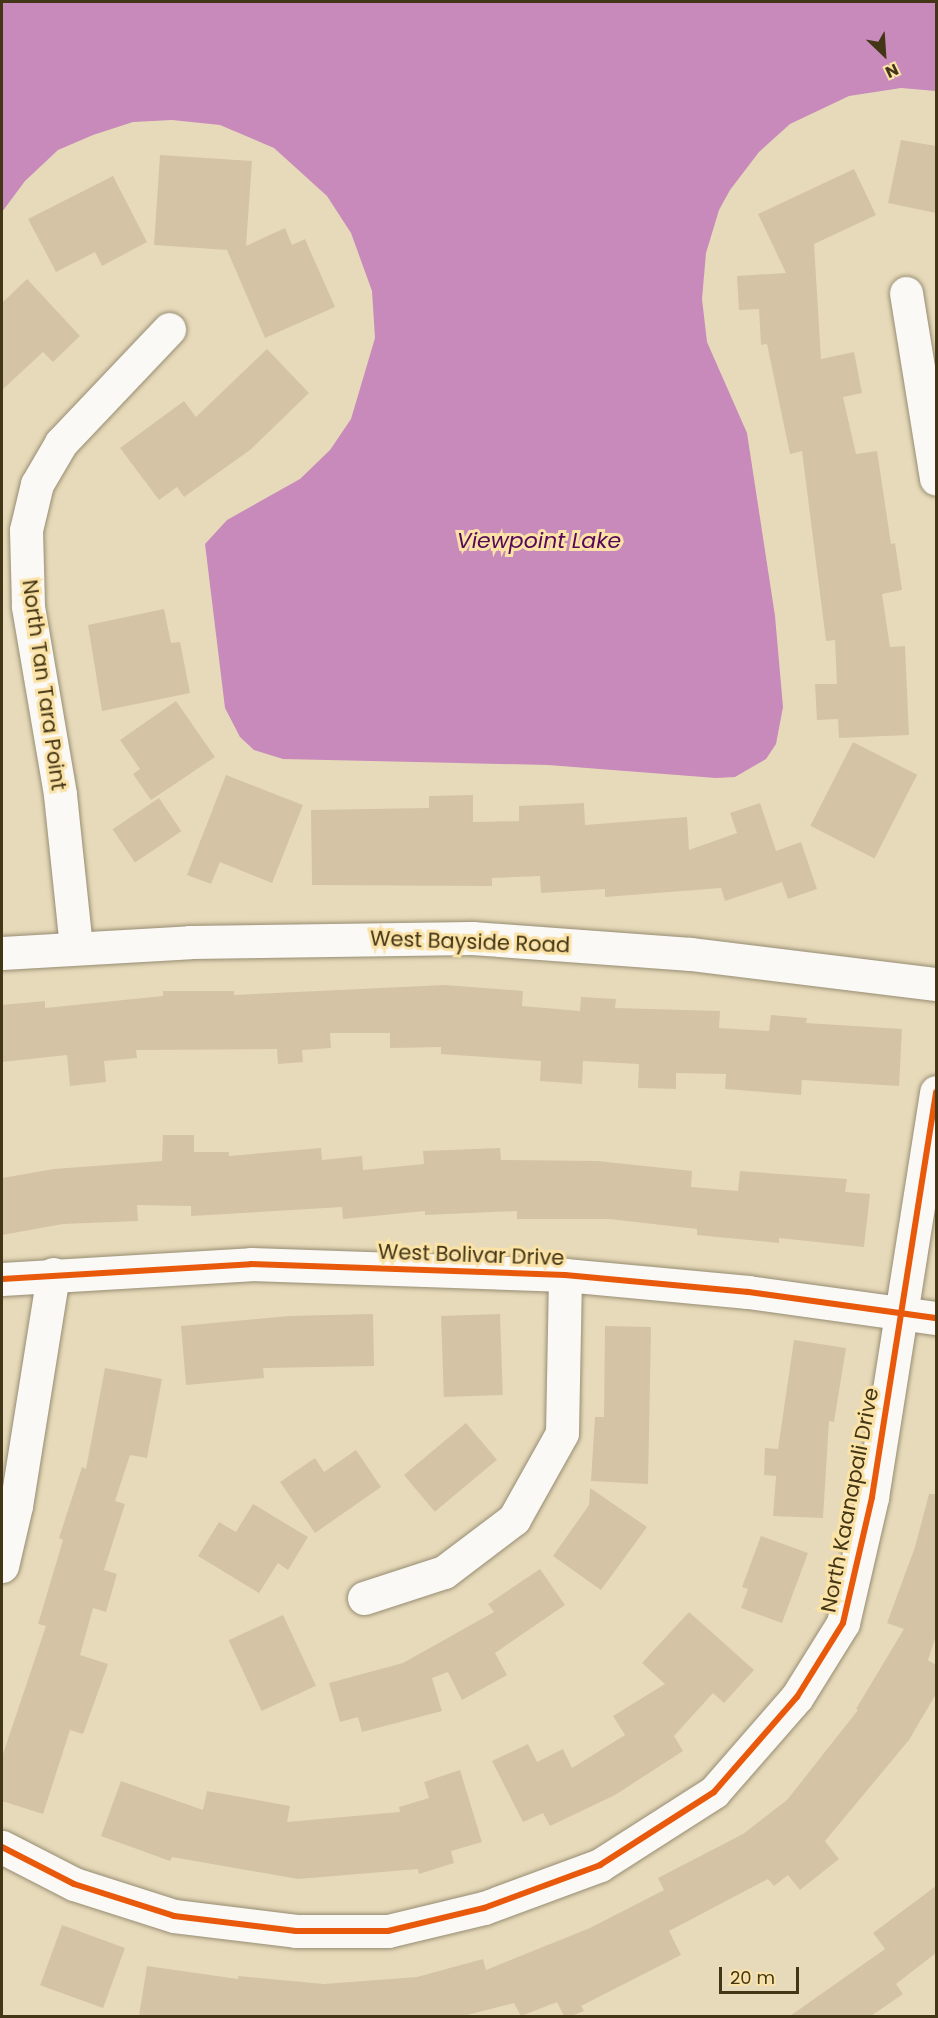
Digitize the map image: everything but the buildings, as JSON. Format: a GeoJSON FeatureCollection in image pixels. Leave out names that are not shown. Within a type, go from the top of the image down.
{"type":"FeatureCollection","features":[{"type":"Feature","properties":{"kind":"street"},"geometry":{"type":"LineString","coordinates":[[906,293],[936,479]]}},
{"type":"Feature","properties":{"kind":"street","name":"North Tan Tara Point"},"geometry":{"type":"LineString","coordinates":[[76,947],[60,794],[28,606],[26,530],[37,484],[61,443],[169,329]]}},
{"type":"Feature","properties":{"kind":"street","name":"West Bayside Road"},"geometry":{"type":"LineString","coordinates":[[2,953],[76,947],[472,938],[690,954],[936,984]]}},
{"type":"Feature","properties":{"kind":"street","name":"North Kaanapali Drive"},"geometry":{"type":"LineString","coordinates":[[2,1847],[74,1884],[174,1916],[296,1930],[388,1931],[484,1908],[600,1865],[714,1792],[797,1697],[843,1623],[872,1497],[936,1092]]}},
{"type":"Feature","properties":{"kind":"street","name":"West Bolivar Drive"},"geometry":{"type":"LineString","coordinates":[[2,1279],[53,1274],[251,1264],[565,1275],[902,1312],[936,1318]]}},
{"type":"Feature","properties":{"kind":"street"},"geometry":{"type":"LineString","coordinates":[[2,1566],[16,1506],[53,1274]]}},
{"type":"Feature","properties":{"kind":"street"},"geometry":{"type":"LineString","coordinates":[[364,1598],[444,1572],[514,1519],[562,1433],[565,1275]]}},
{"type":"Feature","properties":{"kind":"water","name":"Viewpoint Lake"},"geometry":{"type":"Polygon","coordinates":[[[2,2],[936,2],[936,91],[901,88],[849,96],[790,124],[759,152],[730,190],[719,210],[706,253],[702,299],[707,342],[747,433],[775,616],[783,707],[776,744],[766,759],[735,777],[716,778],[548,765],[283,759],[254,750],[240,737],[225,708],[205,544],[227,520],[300,479],[330,450],[351,419],[375,338],[372,291],[351,233],[327,196],[274,148],[220,125],[172,120],[133,122],[93,135],[58,150],[25,181],[2,212],[2,2]]]}},
{"type":"Feature","properties":{"kind":"cycle path"},"geometry":{"type":"LineString","coordinates":[[2,1847],[74,1884],[174,1916],[296,1931],[388,1931],[484,1908],[600,1865],[714,1792],[797,1697],[843,1623],[872,1497],[936,1092]]}},
{"type":"Feature","properties":{"kind":"cycle path"},"geometry":{"type":"LineString","coordinates":[[2,1279],[251,1264],[565,1275],[748,1292],[936,1318]]}}]}
